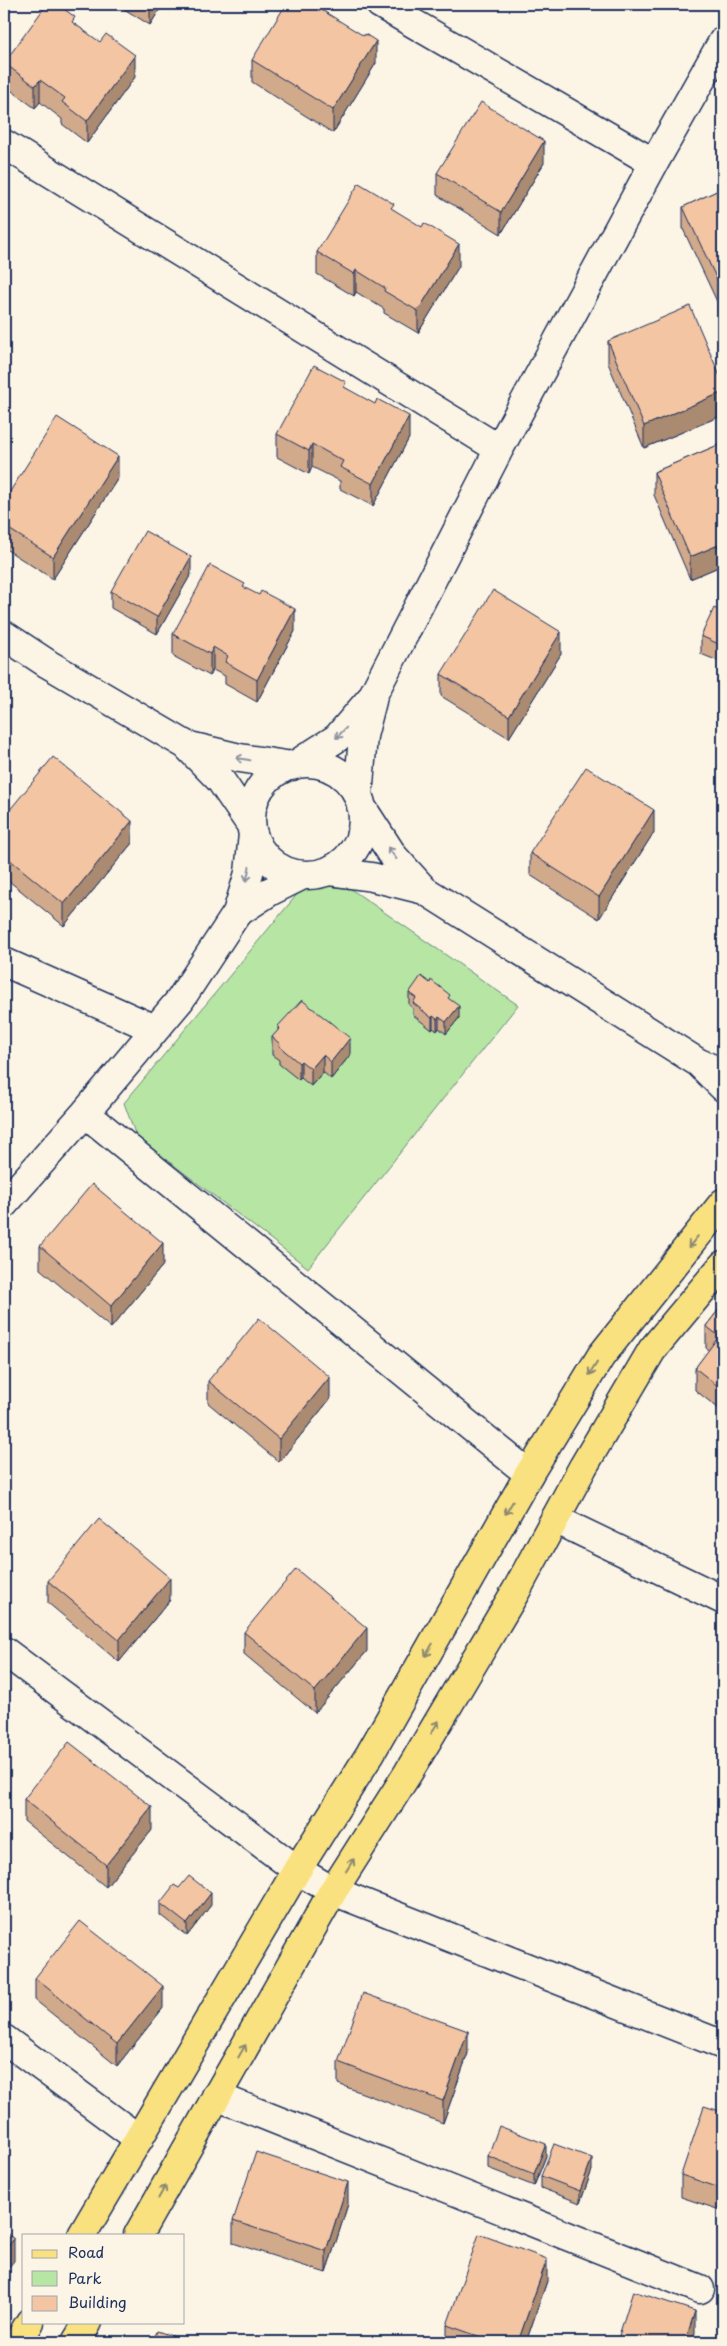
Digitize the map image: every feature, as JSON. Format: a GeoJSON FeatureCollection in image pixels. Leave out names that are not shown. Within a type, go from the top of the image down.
{"type":"FeatureCollection","features":[{"type":"Feature","properties":{"kind":"main road"},"geometry":{"type":"LineString","coordinates":[[83,2234],[297,1870],[370,1754],[529,1474],[601,1356],[723,1203]]}},
{"type":"Feature","properties":{"kind":"main road"},"geometry":{"type":"LineString","coordinates":[[139,2234],[333,1891],[408,1773],[516,1590],[652,1350],[723,1264]]}},
{"type":"Feature","properties":{"kind":"main road"},"geometry":{"type":"LineString","coordinates":[[18,2342],[29,2324]]}},
{"type":"Feature","properties":{"kind":"main road"},"geometry":{"type":"LineString","coordinates":[[76,2342],[87,2324]]}},
{"type":"Feature","properties":{"kind":"street"},"geometry":{"type":"LineString","coordinates":[[380,4],[654,163]]}},
{"type":"Feature","properties":{"kind":"street"},"geometry":{"type":"LineString","coordinates":[[4,1204],[85,1113],[180,1000],[237,913],[248,873],[252,830],[251,812],[255,797],[265,781],[281,769],[293,765],[337,738],[372,697],[499,449],[654,163],[723,41]]}},
{"type":"Feature","properties":{"kind":"street"},"geometry":{"type":"LineString","coordinates":[[4,144],[499,449]]}},
{"type":"Feature","properties":{"kind":"street"},"geometry":{"type":"LineString","coordinates":[[4,635],[48,664],[186,744],[240,758],[293,765],[318,764],[336,771],[350,784],[359,802],[394,856],[424,890],[711,1068],[723,1087]]}},
{"type":"Feature","properties":{"kind":"street"},"geometry":{"type":"LineString","coordinates":[[237,913],[269,892],[315,873],[338,866],[350,856],[360,838],[363,820],[359,802],[363,736],[372,697]]}},
{"type":"Feature","properties":{"kind":"street"},"geometry":{"type":"LineString","coordinates":[[186,744],[221,781],[252,830],[256,844],[272,862],[292,874],[315,873],[372,877],[424,890]]}},
{"type":"Feature","properties":{"kind":"street"},"geometry":{"type":"LineString","coordinates":[[4,962],[155,1029]]}},
{"type":"Feature","properties":{"kind":"street"},"geometry":{"type":"LineString","coordinates":[[85,1113],[529,1474]]}},
{"type":"Feature","properties":{"kind":"street"},"geometry":{"type":"LineString","coordinates":[[555,1519],[723,1600]]}},
{"type":"Feature","properties":{"kind":"street"},"geometry":{"type":"LineString","coordinates":[[4,1651],[297,1870],[333,1891],[723,2045]]}},
{"type":"Feature","properties":{"kind":"street"},"geometry":{"type":"LineString","coordinates":[[4,2039],[139,2139]]}},
{"type":"Feature","properties":{"kind":"street"},"geometry":{"type":"LineString","coordinates":[[216,2096],[700,2289]]}},
{"type":"Feature","properties":{"kind":"green space"},"geometry":{"type":"Polygon","coordinates":[[[335,878],[518,1005],[308,1268],[136,1136],[124,1103],[304,886],[316,879],[335,878]]]}},
{"type":"Feature","properties":{"kind":"building"},"geometry":{"type":"Polygon","coordinates":[[[47,4],[57,4],[75,17],[72,22],[100,42],[106,34],[135,55],[87,121],[62,102],[65,98],[40,80],[35,86],[4,63],[47,4]]]}},
{"type":"Feature","properties":{"kind":"building"},"geometry":{"type":"Polygon","coordinates":[[[286,4],[312,4],[364,36],[365,34],[376,41],[333,110],[252,60],[286,4]]]}},
{"type":"Feature","properties":{"kind":"building"},"geometry":{"type":"Polygon","coordinates":[[[481,102],[544,141],[501,212],[437,173],[481,102]]]}},
{"type":"Feature","properties":{"kind":"building"},"geometry":{"type":"Polygon","coordinates":[[[359,183],[394,204],[391,208],[422,227],[424,223],[459,244],[418,311],[384,291],[385,288],[356,270],[354,274],[317,252],[359,183]]]}},
{"type":"Feature","properties":{"kind":"building"},"geometry":{"type":"Polygon","coordinates":[[[723,188],[723,284],[720,286],[683,207],[723,188]]]}},
{"type":"Feature","properties":{"kind":"building"},"geometry":{"type":"Polygon","coordinates":[[[690,306],[723,383],[723,392],[644,426],[608,341],[690,306]]]}},
{"type":"Feature","properties":{"kind":"building"},"geometry":{"type":"Polygon","coordinates":[[[314,365],[346,382],[344,387],[375,404],[377,399],[409,416],[373,484],[340,467],[343,461],[312,444],[309,451],[277,434],[314,365]]]}},
{"type":"Feature","properties":{"kind":"building"},"geometry":{"type":"Polygon","coordinates":[[[57,417],[118,456],[53,557],[4,526],[4,501],[57,417]]]}},
{"type":"Feature","properties":{"kind":"building"},"geometry":{"type":"Polygon","coordinates":[[[723,443],[723,543],[690,557],[654,472],[723,443]]]}},
{"type":"Feature","properties":{"kind":"building"},"geometry":{"type":"Polygon","coordinates":[[[145,531],[191,557],[157,617],[111,591],[145,531]]]}},
{"type":"Feature","properties":{"kind":"building"},"geometry":{"type":"Polygon","coordinates":[[[210,565],[245,584],[243,587],[259,595],[261,591],[295,609],[257,680],[225,662],[228,656],[213,647],[210,654],[173,634],[210,565]]]}},
{"type":"Feature","properties":{"kind":"building"},"geometry":{"type":"Polygon","coordinates":[[[493,590],[561,632],[509,716],[441,674],[493,590]]]}},
{"type":"Feature","properties":{"kind":"building"},"geometry":{"type":"Polygon","coordinates":[[[714,608],[723,612],[723,646],[701,636],[714,608]]]}},
{"type":"Feature","properties":{"kind":"building"},"geometry":{"type":"Polygon","coordinates":[[[53,757],[132,821],[64,904],[4,855],[4,817],[53,757]]]}},
{"type":"Feature","properties":{"kind":"building"},"geometry":{"type":"Polygon","coordinates":[[[586,767],[654,810],[599,897],[530,853],[586,767]]]}},
{"type":"Feature","properties":{"kind":"building"},"geometry":{"type":"Polygon","coordinates":[[[421,976],[430,983],[431,980],[450,995],[448,998],[459,1006],[446,1022],[439,1017],[437,1019],[433,1016],[432,1018],[413,1003],[416,998],[409,993],[421,976]]]}},
{"type":"Feature","properties":{"kind":"building"},"geometry":{"type":"Polygon","coordinates":[[[302,1000],[350,1038],[331,1062],[323,1055],[311,1069],[301,1061],[299,1063],[279,1046],[280,1044],[272,1037],[280,1028],[278,1026],[302,1000]]]}},
{"type":"Feature","properties":{"kind":"building"},"geometry":{"type":"Polygon","coordinates":[[[92,1184],[163,1243],[111,1306],[40,1246],[92,1184]]]}},
{"type":"Feature","properties":{"kind":"building"},"geometry":{"type":"Polygon","coordinates":[[[723,1304],[723,1390],[695,1368],[719,1336],[706,1326],[723,1304]]]}},
{"type":"Feature","properties":{"kind":"building"},"geometry":{"type":"Polygon","coordinates":[[[259,1318],[330,1377],[279,1439],[208,1381],[259,1318]]]}},
{"type":"Feature","properties":{"kind":"building"},"geometry":{"type":"Polygon","coordinates":[[[99,1519],[170,1578],[119,1640],[48,1581],[99,1519]]]}},
{"type":"Feature","properties":{"kind":"building"},"geometry":{"type":"Polygon","coordinates":[[[296,1569],[367,1628],[315,1691],[244,1632],[296,1569]]]}},
{"type":"Feature","properties":{"kind":"building"},"geometry":{"type":"Polygon","coordinates":[[[69,1742],[152,1807],[106,1865],[24,1799],[69,1742]]]}},
{"type":"Feature","properties":{"kind":"building"},"geometry":{"type":"Polygon","coordinates":[[[189,1876],[211,1893],[187,1924],[160,1903],[174,1885],[179,1888],[189,1876]]]}},
{"type":"Feature","properties":{"kind":"building"},"geometry":{"type":"Polygon","coordinates":[[[80,1921],[163,1986],[117,2044],[35,1978],[80,1921]]]}},
{"type":"Feature","properties":{"kind":"building"},"geometry":{"type":"Polygon","coordinates":[[[363,1993],[468,2031],[443,2101],[338,2062],[363,1993]]]}},
{"type":"Feature","properties":{"kind":"building"},"geometry":{"type":"Polygon","coordinates":[[[704,2106],[723,2112],[723,2189],[681,2175],[704,2106]]]}},
{"type":"Feature","properties":{"kind":"building"},"geometry":{"type":"Polygon","coordinates":[[[499,2126],[546,2144],[534,2174],[488,2156],[499,2126]]]}},
{"type":"Feature","properties":{"kind":"building"},"geometry":{"type":"Polygon","coordinates":[[[554,2144],[592,2158],[580,2191],[541,2176],[554,2144]]]}},
{"type":"Feature","properties":{"kind":"building"},"geometry":{"type":"Polygon","coordinates":[[[256,2152],[348,2182],[326,2251],[233,2221],[256,2152]]]}},
{"type":"Feature","properties":{"kind":"building"},"geometry":{"type":"Polygon","coordinates":[[[4,2231],[14,2239],[4,2251],[4,2231]]]}},
{"type":"Feature","properties":{"kind":"building"},"geometry":{"type":"Polygon","coordinates":[[[479,2234],[547,2259],[518,2342],[495,2342],[447,2325],[479,2234]]]}},
{"type":"Feature","properties":{"kind":"building"},"geometry":{"type":"Polygon","coordinates":[[[633,2291],[695,2311],[685,2342],[617,2342],[633,2291]]]}},
{"type":"Feature","properties":{"kind":"building"},"geometry":{"type":"Polygon","coordinates":[[[157,2331],[190,2342],[153,2342],[157,2331]]]}}]}
